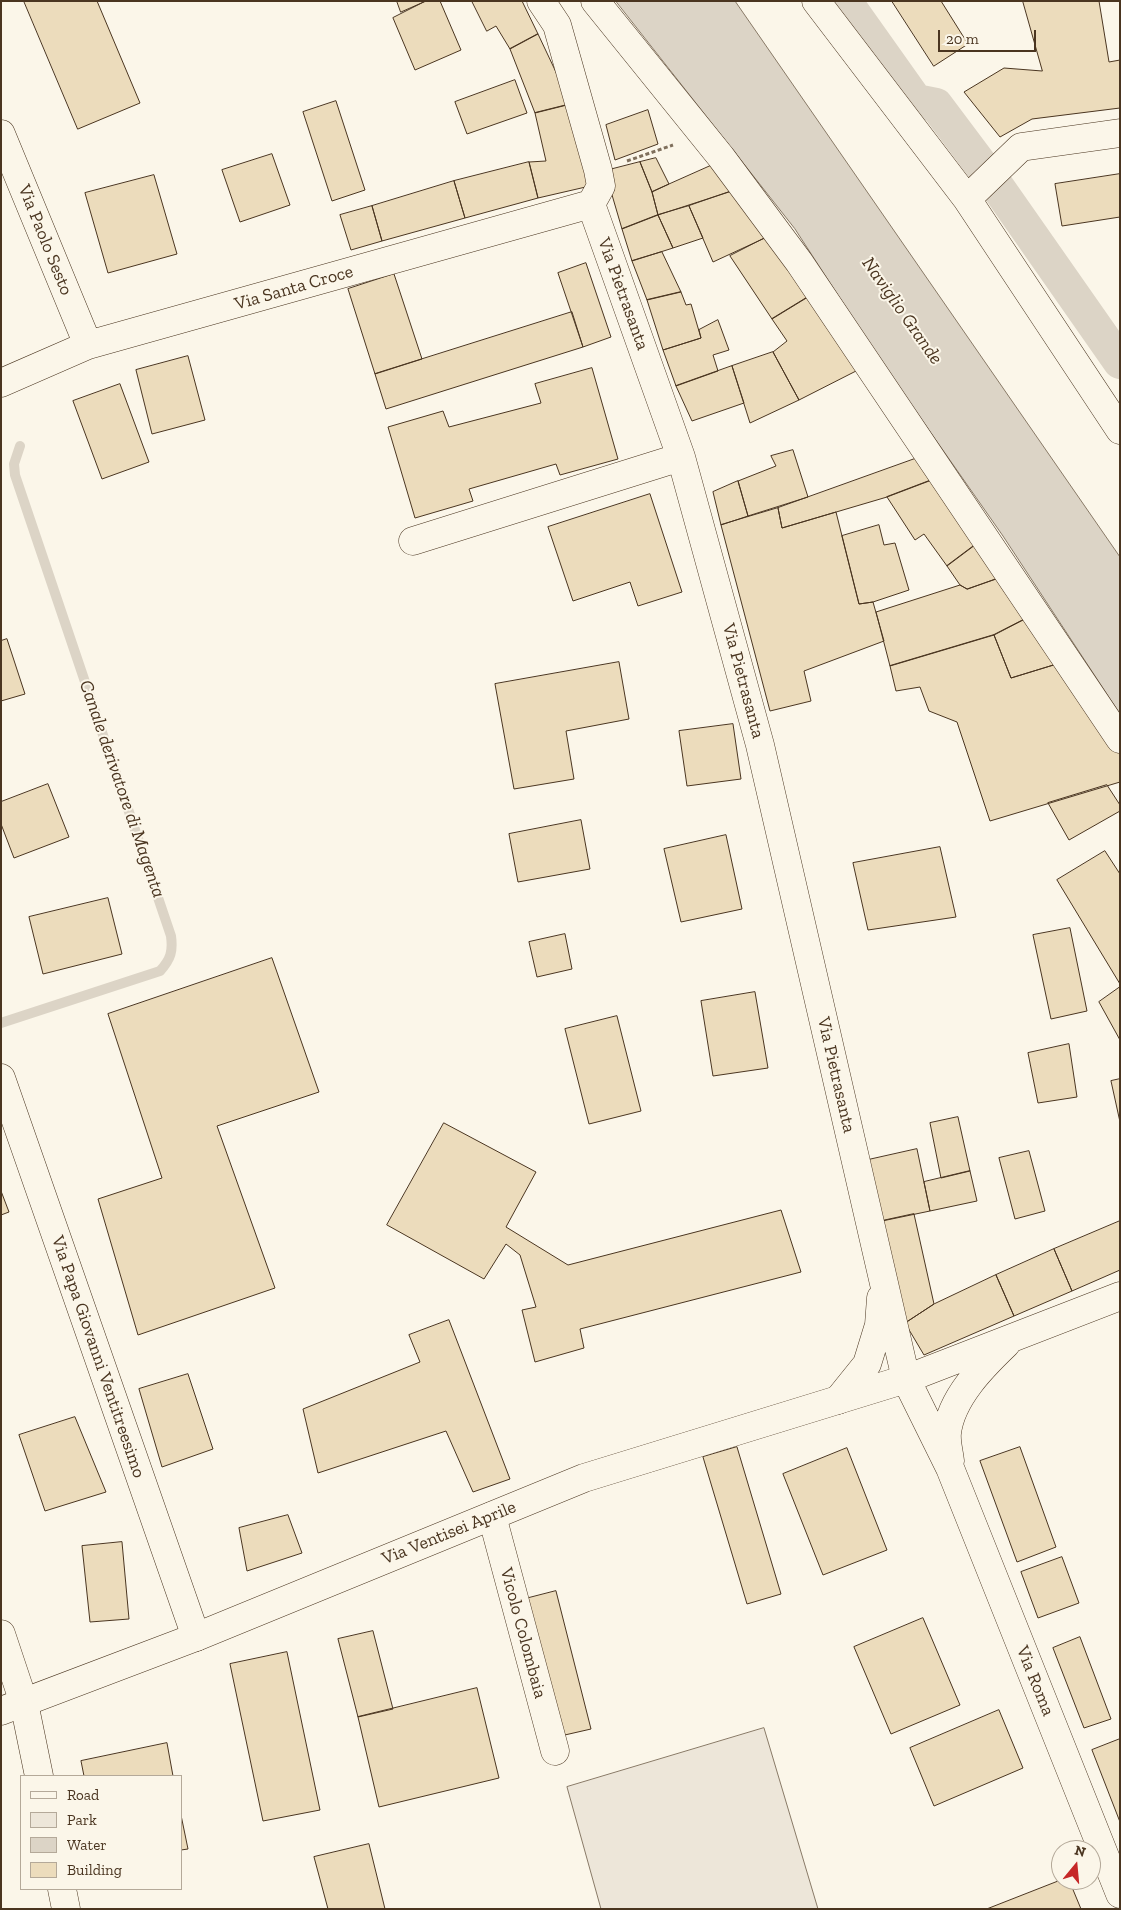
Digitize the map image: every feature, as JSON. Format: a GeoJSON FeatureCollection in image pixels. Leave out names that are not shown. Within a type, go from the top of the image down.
{"type":"FeatureCollection","features":[{"type":"Feature","properties":{"kind":"street"},"geometry":{"type":"LineString","coordinates":[[541,1],[557,25],[598,170],[601,186],[591,204]]}},
{"type":"Feature","properties":{"kind":"street"},"geometry":{"type":"LineString","coordinates":[[595,1],[721,158],[799,262],[1120,739]]}},
{"type":"Feature","properties":{"kind":"street"},"geometry":{"type":"LineString","coordinates":[[816,1],[981,185],[1120,430]]}},
{"type":"Feature","properties":{"kind":"street","name":"Via Paolo Sesto"},"geometry":{"type":"LineString","coordinates":[[1,134],[88,345]]}},
{"type":"Feature","properties":{"kind":"street"},"geometry":{"type":"LineString","coordinates":[[981,185],[1021,147],[1120,134]]}},
{"type":"Feature","properties":{"kind":"street","name":"Via Santa Croce"},"geometry":{"type":"LineString","coordinates":[[1,383],[88,345],[591,204]]}},
{"type":"Feature","properties":{"kind":"street","name":"Via Pietrasanta"},"geometry":{"type":"LineString","coordinates":[[591,204],[681,457],[760,745],[906,1379]]}},
{"type":"Feature","properties":{"kind":"street"},"geometry":{"type":"LineString","coordinates":[[414,541],[681,457]]}},
{"type":"Feature","properties":{"kind":"street","name":"Via Papa Giovanni Ventitreesimo"},"geometry":{"type":"LineString","coordinates":[[1,1078],[196,1637]]}},
{"type":"Feature","properties":{"kind":"street"},"geometry":{"type":"LineString","coordinates":[[838,1400],[867,1364],[879,1325],[883,1281]]}},
{"type":"Feature","properties":{"kind":"street","name":"Via Roma"},"geometry":{"type":"LineString","coordinates":[[1120,1296],[906,1379],[950,1468],[1120,1894]]}},
{"type":"Feature","properties":{"kind":"street","name":"Via Roma"},"geometry":{"type":"LineString","coordinates":[[950,1468],[947,1434],[952,1415],[960,1397],[984,1367],[1013,1338]]}},
{"type":"Feature","properties":{"kind":"street","name":"Via Ventisei Aprile"},"geometry":{"type":"LineString","coordinates":[[12,1707],[196,1637],[584,1478],[906,1379]]}},
{"type":"Feature","properties":{"kind":"street","name":"Vicolo Colombaia"},"geometry":{"type":"LineString","coordinates":[[492,1516],[555,1751]]}},
{"type":"Feature","properties":{"kind":"street"},"geometry":{"type":"LineString","coordinates":[[1,1634],[12,1707],[39,1775]]}},
{"type":"Feature","properties":{"kind":"street"},"geometry":{"type":"LineString","coordinates":[[62,1890],[66,1909]]}},
{"type":"Feature","properties":{"kind":"path"},"geometry":{"type":"LineString","coordinates":[[598,170],[665,150],[681,142]]}},
{"type":"Feature","properties":{"kind":"green space"},"geometry":{"type":"Polygon","coordinates":[[[764,1728],[818,1909],[601,1909],[567,1787],[764,1728]]]}},
{"type":"Feature","properties":{"kind":"water","name":"Naviglio Grande"},"geometry":{"type":"Polygon","coordinates":[[[616,1],[735,1],[1120,557],[1120,714],[1003,536],[884,366],[795,229],[616,1]]]}},
{"type":"Feature","properties":{"kind":"building"},"geometry":{"type":"Polygon","coordinates":[[[24,1],[97,1],[140,103],[78,129],[24,1]]]}},
{"type":"Feature","properties":{"kind":"building"},"geometry":{"type":"Polygon","coordinates":[[[397,1],[426,1],[401,12],[397,1]]]}},
{"type":"Feature","properties":{"kind":"building"},"geometry":{"type":"Polygon","coordinates":[[[426,1],[440,1],[461,50],[415,70],[393,18],[426,1]]]}},
{"type":"Feature","properties":{"kind":"building"},"geometry":{"type":"Polygon","coordinates":[[[472,1],[522,1],[538,34],[510,49],[496,26],[487,31],[472,1]]]}},
{"type":"Feature","properties":{"kind":"building"},"geometry":{"type":"Polygon","coordinates":[[[892,1],[941,1],[968,44],[934,66],[892,1]]]}},
{"type":"Feature","properties":{"kind":"building"},"geometry":{"type":"Polygon","coordinates":[[[1023,1],[1099,1],[1109,62],[1120,60],[1120,108],[1032,119],[1000,137],[964,92],[1004,68],[1042,71],[1023,1]]]}},
{"type":"Feature","properties":{"kind":"building"},"geometry":{"type":"Polygon","coordinates":[[[538,34],[571,104],[535,113],[510,49],[538,34]]]}},
{"type":"Feature","properties":{"kind":"building"},"geometry":{"type":"Polygon","coordinates":[[[515,80],[527,113],[467,134],[455,102],[515,80]]]}},
{"type":"Feature","properties":{"kind":"building"},"geometry":{"type":"Polygon","coordinates":[[[336,101],[365,190],[332,201],[303,112],[336,101]]]}},
{"type":"Feature","properties":{"kind":"building"},"geometry":{"type":"Polygon","coordinates":[[[571,104],[590,186],[538,198],[529,162],[546,161],[535,113],[571,104]]]}},
{"type":"Feature","properties":{"kind":"building"},"geometry":{"type":"Polygon","coordinates":[[[648,110],[658,144],[615,160],[606,125],[648,110]]]}},
{"type":"Feature","properties":{"kind":"building"},"geometry":{"type":"Polygon","coordinates":[[[272,154],[290,205],[240,222],[222,170],[272,154]]]}},
{"type":"Feature","properties":{"kind":"building"},"geometry":{"type":"Polygon","coordinates":[[[656,158],[669,184],[652,192],[640,162],[656,158]]]}},
{"type":"Feature","properties":{"kind":"building"},"geometry":{"type":"Polygon","coordinates":[[[529,162],[538,198],[465,218],[454,181],[529,162]]]}},
{"type":"Feature","properties":{"kind":"building"},"geometry":{"type":"Polygon","coordinates":[[[640,162],[652,192],[658,215],[622,229],[605,171],[640,162]]]}},
{"type":"Feature","properties":{"kind":"building"},"geometry":{"type":"Polygon","coordinates":[[[717,163],[735,190],[658,215],[652,192],[717,163]]]}},
{"type":"Feature","properties":{"kind":"building"},"geometry":{"type":"Polygon","coordinates":[[[1120,174],[1120,217],[1062,226],[1055,184],[1120,174]]]}},
{"type":"Feature","properties":{"kind":"building"},"geometry":{"type":"Polygon","coordinates":[[[154,175],[177,254],[108,273],[85,193],[154,175]]]}},
{"type":"Feature","properties":{"kind":"building"},"geometry":{"type":"Polygon","coordinates":[[[454,181],[465,218],[382,241],[372,206],[454,181]]]}},
{"type":"Feature","properties":{"kind":"building"},"geometry":{"type":"Polygon","coordinates":[[[735,190],[767,237],[713,262],[689,206],[735,190]]]}},
{"type":"Feature","properties":{"kind":"building"},"geometry":{"type":"Polygon","coordinates":[[[372,206],[382,241],[351,250],[340,215],[372,206]]]}},
{"type":"Feature","properties":{"kind":"building"},"geometry":{"type":"Polygon","coordinates":[[[689,206],[703,238],[673,248],[658,215],[689,206]]]}},
{"type":"Feature","properties":{"kind":"building"},"geometry":{"type":"Polygon","coordinates":[[[658,215],[673,248],[632,261],[622,229],[658,215]]]}},
{"type":"Feature","properties":{"kind":"building"},"geometry":{"type":"Polygon","coordinates":[[[767,237],[808,297],[772,319],[730,256],[767,237]]]}},
{"type":"Feature","properties":{"kind":"building"},"geometry":{"type":"Polygon","coordinates":[[[662,252],[681,292],[647,300],[632,261],[662,252]]]}},
{"type":"Feature","properties":{"kind":"building"},"geometry":{"type":"Polygon","coordinates":[[[586,263],[611,337],[583,347],[558,273],[586,263]]]}},
{"type":"Feature","properties":{"kind":"building"},"geometry":{"type":"Polygon","coordinates":[[[394,274],[422,359],[375,374],[348,289],[394,274]]]}},
{"type":"Feature","properties":{"kind":"building"},"geometry":{"type":"Polygon","coordinates":[[[681,292],[686,305],[691,304],[701,338],[663,350],[647,300],[681,292]]]}},
{"type":"Feature","properties":{"kind":"building"},"geometry":{"type":"Polygon","coordinates":[[[808,297],[858,370],[799,400],[773,352],[787,341],[772,319],[808,297]]]}},
{"type":"Feature","properties":{"kind":"building"},"geometry":{"type":"Polygon","coordinates":[[[572,312],[583,347],[386,409],[375,374],[572,312]]]}},
{"type":"Feature","properties":{"kind":"building"},"geometry":{"type":"Polygon","coordinates":[[[718,320],[729,350],[713,355],[718,371],[676,386],[663,350],[701,338],[699,330],[718,320]]]}},
{"type":"Feature","properties":{"kind":"building"},"geometry":{"type":"Polygon","coordinates":[[[773,352],[799,400],[750,423],[732,366],[773,352]]]}},
{"type":"Feature","properties":{"kind":"building"},"geometry":{"type":"Polygon","coordinates":[[[188,356],[205,420],[152,434],[136,370],[188,356]]]}},
{"type":"Feature","properties":{"kind":"building"},"geometry":{"type":"Polygon","coordinates":[[[732,366],[744,403],[692,421],[676,386],[732,366]]]}},
{"type":"Feature","properties":{"kind":"building"},"geometry":{"type":"Polygon","coordinates":[[[592,368],[618,459],[560,475],[556,464],[469,489],[473,501],[415,518],[388,427],[443,411],[449,427],[541,403],[535,384],[592,368]]]}},
{"type":"Feature","properties":{"kind":"building"},"geometry":{"type":"Polygon","coordinates":[[[120,384],[149,462],[102,479],[73,401],[120,384]]]}},
{"type":"Feature","properties":{"kind":"building"},"geometry":{"type":"Polygon","coordinates":[[[793,450],[808,497],[748,516],[738,481],[776,466],[771,456],[793,450]]]}},
{"type":"Feature","properties":{"kind":"building"},"geometry":{"type":"Polygon","coordinates":[[[923,456],[937,478],[887,497],[782,528],[778,508],[923,456]]]}},
{"type":"Feature","properties":{"kind":"building"},"geometry":{"type":"Polygon","coordinates":[[[937,478],[979,542],[947,566],[924,534],[915,540],[887,497],[937,478]]]}},
{"type":"Feature","properties":{"kind":"building"},"geometry":{"type":"Polygon","coordinates":[[[738,481],[748,516],[721,525],[713,492],[738,481]]]}},
{"type":"Feature","properties":{"kind":"building"},"geometry":{"type":"Polygon","coordinates":[[[650,494],[682,592],[638,606],[630,582],[573,601],[548,527],[650,494]]]}},
{"type":"Feature","properties":{"kind":"building"},"geometry":{"type":"Polygon","coordinates":[[[778,508],[782,528],[836,512],[859,604],[873,602],[884,641],[804,671],[811,701],[770,711],[721,525],[778,508]]]}},
{"type":"Feature","properties":{"kind":"building"},"geometry":{"type":"Polygon","coordinates":[[[879,525],[884,545],[895,543],[909,590],[873,602],[859,604],[842,536],[879,525]]]}},
{"type":"Feature","properties":{"kind":"building"},"geometry":{"type":"Polygon","coordinates":[[[979,542],[1002,577],[967,589],[960,585],[947,566],[979,542]]]}},
{"type":"Feature","properties":{"kind":"building"},"geometry":{"type":"Polygon","coordinates":[[[1002,577],[1029,617],[994,635],[890,666],[876,612],[960,585],[967,589],[1002,577]]]}},
{"type":"Feature","properties":{"kind":"building"},"geometry":{"type":"Polygon","coordinates":[[[1029,617],[1060,663],[1011,678],[994,635],[1029,617]]]}},
{"type":"Feature","properties":{"kind":"building"},"geometry":{"type":"Polygon","coordinates":[[[994,635],[1011,678],[1060,663],[1120,753],[1120,782],[990,821],[957,722],[929,711],[920,687],[896,691],[890,666],[994,635]]]}},
{"type":"Feature","properties":{"kind":"building"},"geometry":{"type":"Polygon","coordinates":[[[7,639],[25,694],[1,701],[1,641],[7,639]]]}},
{"type":"Feature","properties":{"kind":"building"},"geometry":{"type":"Polygon","coordinates":[[[619,662],[629,719],[566,731],[574,779],[514,789],[495,684],[619,662]]]}},
{"type":"Feature","properties":{"kind":"building"},"geometry":{"type":"Polygon","coordinates":[[[733,724],[741,779],[687,786],[679,731],[733,724]]]}},
{"type":"Feature","properties":{"kind":"building"},"geometry":{"type":"Polygon","coordinates":[[[48,784],[69,837],[14,858],[1,824],[1,802],[48,784]]]}},
{"type":"Feature","properties":{"kind":"building"},"geometry":{"type":"Polygon","coordinates":[[[1107,785],[1120,805],[1120,811],[1069,840],[1048,803],[1107,785]]]}},
{"type":"Feature","properties":{"kind":"building"},"geometry":{"type":"Polygon","coordinates":[[[581,820],[590,869],[518,882],[509,834],[581,820]]]}},
{"type":"Feature","properties":{"kind":"building"},"geometry":{"type":"Polygon","coordinates":[[[726,835],[742,909],[681,922],[664,849],[726,835]]]}},
{"type":"Feature","properties":{"kind":"building"},"geometry":{"type":"Polygon","coordinates":[[[940,847],[956,917],[868,930],[853,863],[940,847]]]}},
{"type":"Feature","properties":{"kind":"building"},"geometry":{"type":"Polygon","coordinates":[[[1105,851],[1120,874],[1120,984],[1057,880],[1105,851]]]}},
{"type":"Feature","properties":{"kind":"building"},"geometry":{"type":"Polygon","coordinates":[[[108,898],[122,954],[43,974],[29,917],[108,898]]]}},
{"type":"Feature","properties":{"kind":"building"},"geometry":{"type":"Polygon","coordinates":[[[1070,928],[1087,1011],[1051,1019],[1033,935],[1070,928]]]}},
{"type":"Feature","properties":{"kind":"building"},"geometry":{"type":"Polygon","coordinates":[[[565,934],[572,969],[537,977],[529,942],[565,934]]]}},
{"type":"Feature","properties":{"kind":"building"},"geometry":{"type":"Polygon","coordinates":[[[272,958],[319,1092],[217,1126],[275,1288],[138,1335],[98,1199],[162,1178],[108,1014],[272,958]]]}},
{"type":"Feature","properties":{"kind":"building"},"geometry":{"type":"Polygon","coordinates":[[[1120,987],[1120,1040],[1099,1002],[1120,987]]]}},
{"type":"Feature","properties":{"kind":"building"},"geometry":{"type":"Polygon","coordinates":[[[755,992],[768,1068],[713,1076],[701,1001],[755,992]]]}},
{"type":"Feature","properties":{"kind":"building"},"geometry":{"type":"Polygon","coordinates":[[[617,1016],[641,1111],[589,1124],[565,1029],[617,1016]]]}},
{"type":"Feature","properties":{"kind":"building"},"geometry":{"type":"Polygon","coordinates":[[[1069,1044],[1077,1097],[1038,1103],[1028,1053],[1069,1044]]]}},
{"type":"Feature","properties":{"kind":"building"},"geometry":{"type":"Polygon","coordinates":[[[1120,1079],[1120,1122],[1111,1081],[1120,1079]]]}},
{"type":"Feature","properties":{"kind":"building"},"geometry":{"type":"Polygon","coordinates":[[[958,1117],[970,1171],[941,1178],[930,1123],[958,1117]]]}},
{"type":"Feature","properties":{"kind":"building"},"geometry":{"type":"Polygon","coordinates":[[[444,1123],[536,1172],[506,1227],[568,1265],[781,1210],[801,1272],[580,1329],[584,1348],[535,1362],[522,1310],[536,1307],[520,1255],[506,1244],[484,1279],[387,1225],[444,1123]]]}},
{"type":"Feature","properties":{"kind":"building"},"geometry":{"type":"Polygon","coordinates":[[[917,1149],[930,1211],[882,1221],[868,1160],[917,1149]]]}},
{"type":"Feature","properties":{"kind":"building"},"geometry":{"type":"Polygon","coordinates":[[[1029,1151],[1045,1211],[1015,1219],[999,1158],[1029,1151]]]}},
{"type":"Feature","properties":{"kind":"building"},"geometry":{"type":"Polygon","coordinates":[[[970,1171],[977,1201],[930,1211],[924,1182],[970,1171]]]}},
{"type":"Feature","properties":{"kind":"building"},"geometry":{"type":"Polygon","coordinates":[[[1,1191],[9,1212],[1,1215],[1,1191]]]}},
{"type":"Feature","properties":{"kind":"building"},"geometry":{"type":"Polygon","coordinates":[[[914,1214],[934,1304],[905,1323],[882,1221],[914,1214]]]}},
{"type":"Feature","properties":{"kind":"building"},"geometry":{"type":"Polygon","coordinates":[[[1120,1221],[1120,1270],[1072,1291],[1054,1249],[1120,1221]]]}},
{"type":"Feature","properties":{"kind":"building"},"geometry":{"type":"Polygon","coordinates":[[[1054,1249],[1072,1291],[1014,1316],[996,1275],[1054,1249]]]}},
{"type":"Feature","properties":{"kind":"building"},"geometry":{"type":"Polygon","coordinates":[[[996,1275],[1014,1316],[924,1355],[905,1323],[934,1304],[996,1275]]]}},
{"type":"Feature","properties":{"kind":"building"},"geometry":{"type":"Polygon","coordinates":[[[449,1320],[510,1479],[473,1492],[446,1431],[318,1473],[303,1409],[420,1362],[409,1335],[449,1320]]]}},
{"type":"Feature","properties":{"kind":"building"},"geometry":{"type":"Polygon","coordinates":[[[188,1374],[213,1449],[162,1467],[139,1389],[188,1374]]]}},
{"type":"Feature","properties":{"kind":"building"},"geometry":{"type":"Polygon","coordinates":[[[75,1417],[106,1492],[45,1511],[19,1435],[75,1417]]]}},
{"type":"Feature","properties":{"kind":"building"},"geometry":{"type":"Polygon","coordinates":[[[737,1447],[781,1594],[747,1604],[703,1457],[737,1447]]]}},
{"type":"Feature","properties":{"kind":"building"},"geometry":{"type":"Polygon","coordinates":[[[1020,1447],[1056,1547],[1017,1562],[980,1461],[1020,1447]]]}},
{"type":"Feature","properties":{"kind":"building"},"geometry":{"type":"Polygon","coordinates":[[[847,1448],[887,1550],[823,1575],[783,1474],[847,1448]]]}},
{"type":"Feature","properties":{"kind":"building"},"geometry":{"type":"Polygon","coordinates":[[[288,1515],[302,1553],[247,1571],[239,1528],[288,1515]]]}},
{"type":"Feature","properties":{"kind":"building"},"geometry":{"type":"Polygon","coordinates":[[[122,1542],[129,1619],[90,1622],[82,1546],[122,1542]]]}},
{"type":"Feature","properties":{"kind":"building"},"geometry":{"type":"Polygon","coordinates":[[[1062,1557],[1079,1603],[1038,1618],[1021,1572],[1062,1557]]]}},
{"type":"Feature","properties":{"kind":"building"},"geometry":{"type":"Polygon","coordinates":[[[556,1591],[591,1729],[556,1737],[521,1600],[556,1591]]]}},
{"type":"Feature","properties":{"kind":"building"},"geometry":{"type":"Polygon","coordinates":[[[923,1618],[960,1705],[891,1734],[854,1647],[923,1618]]]}},
{"type":"Feature","properties":{"kind":"building"},"geometry":{"type":"Polygon","coordinates":[[[373,1631],[393,1709],[358,1717],[338,1639],[373,1631]]]}},
{"type":"Feature","properties":{"kind":"building"},"geometry":{"type":"Polygon","coordinates":[[[1080,1637],[1111,1719],[1084,1728],[1053,1648],[1080,1637]]]}},
{"type":"Feature","properties":{"kind":"building"},"geometry":{"type":"Polygon","coordinates":[[[287,1652],[320,1810],[263,1821],[230,1664],[287,1652]]]}},
{"type":"Feature","properties":{"kind":"building"},"geometry":{"type":"Polygon","coordinates":[[[477,1688],[499,1778],[379,1807],[358,1717],[477,1688]]]}},
{"type":"Feature","properties":{"kind":"building"},"geometry":{"type":"Polygon","coordinates":[[[999,1710],[1023,1768],[934,1806],[910,1748],[999,1710]]]}},
{"type":"Feature","properties":{"kind":"building"},"geometry":{"type":"Polygon","coordinates":[[[1120,1739],[1120,1822],[1092,1750],[1120,1739]]]}},
{"type":"Feature","properties":{"kind":"building"},"geometry":{"type":"Polygon","coordinates":[[[167,1743],[173,1775],[84,1775],[81,1761],[167,1743]]]}},
{"type":"Feature","properties":{"kind":"building"},"geometry":{"type":"Polygon","coordinates":[[[182,1820],[188,1849],[182,1850],[182,1820]]]}},
{"type":"Feature","properties":{"kind":"building"},"geometry":{"type":"Polygon","coordinates":[[[369,1844],[385,1909],[328,1909],[314,1857],[369,1844]]]}},
{"type":"Feature","properties":{"kind":"building"},"geometry":{"type":"Polygon","coordinates":[[[1051,1884],[1051,1890],[1073,1890],[1081,1909],[987,1909],[1051,1884]]]}},
{"type":"Feature","properties":{"kind":"waterway"},"geometry":{"type":"LineString","coordinates":[[845,1],[916,101],[936,105],[999,189],[1120,362]]}},
{"type":"Feature","properties":{"kind":"waterway","name":"Canale derivatore di Magenta"},"geometry":{"type":"LineString","coordinates":[[1,1023],[160,971],[169,959],[172,946],[171,936],[15,475],[14,464],[20,446]]}}]}
